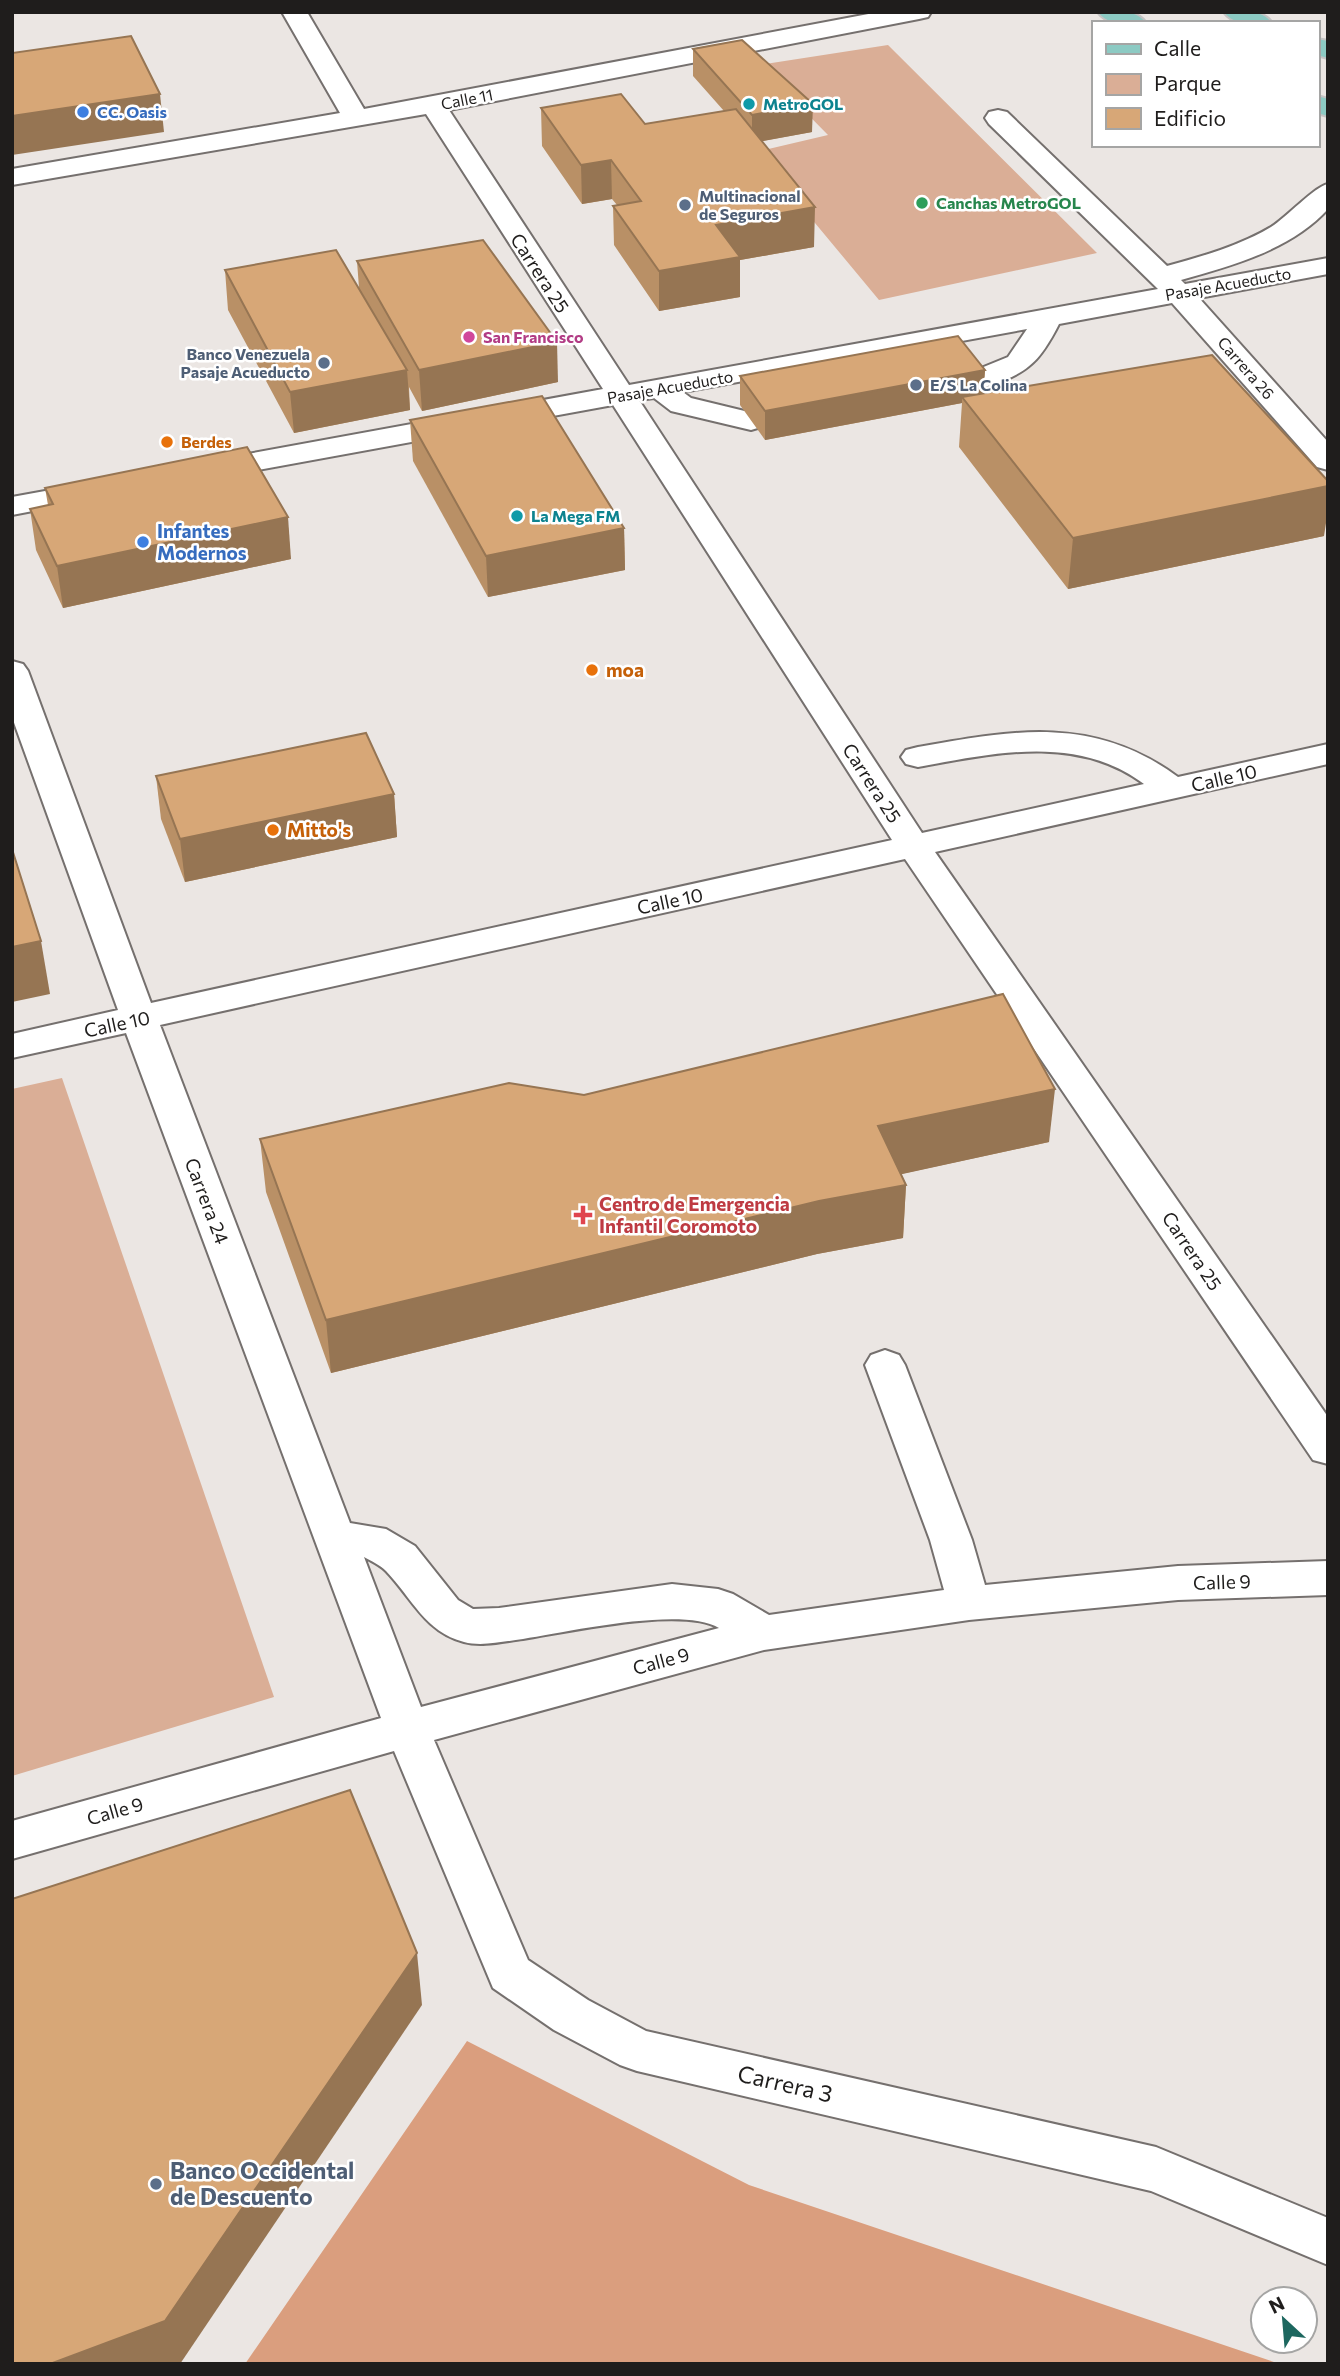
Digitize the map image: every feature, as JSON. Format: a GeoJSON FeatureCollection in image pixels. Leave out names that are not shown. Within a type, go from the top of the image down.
{"type":"FeatureCollection","features":[{"type":"Feature","properties":{"kind":"main road"},"geometry":{"type":"LineString","coordinates":[[1110,12],[1130,21]]}},
{"type":"Feature","properties":{"kind":"main road"},"geometry":{"type":"LineString","coordinates":[[1236,12],[1256,21]]}},
{"type":"Feature","properties":{"kind":"street"},"geometry":{"type":"LineString","coordinates":[[294,12],[357,119]]}},
{"type":"Feature","properties":{"kind":"street","name":"Calle 11"},"geometry":{"type":"LineString","coordinates":[[12,177],[433,106],[919,12]]}},
{"type":"Feature","properties":{"kind":"street","name":"Carrera 25"},"geometry":{"type":"LineString","coordinates":[[433,106],[914,847],[1328,1449]]}},
{"type":"Feature","properties":{"kind":"street","name":"Carrera 26"},"geometry":{"type":"LineString","coordinates":[[998,118],[1171,285],[1328,461]]}},
{"type":"Feature","properties":{"kind":"street"},"geometry":{"type":"LineString","coordinates":[[612,385],[1171,285],[1292,226],[1311,212],[1328,192]]}},
{"type":"Feature","properties":{"kind":"street"},"geometry":{"type":"LineString","coordinates":[[1251,280],[1328,239]]}},
{"type":"Feature","properties":{"kind":"street","name":"Pasaje Acueducto"},"geometry":{"type":"LineString","coordinates":[[174,476],[612,385],[661,389],[1047,319],[1171,285],[1251,280],[1328,266]]}},
{"type":"Feature","properties":{"kind":"street"},"geometry":{"type":"LineString","coordinates":[[969,383],[1016,368],[1032,348],[1047,319]]}},
{"type":"Feature","properties":{"kind":"street"},"geometry":{"type":"LineString","coordinates":[[661,389],[681,405],[751,421]]}},
{"type":"Feature","properties":{"kind":"street"},"geometry":{"type":"LineString","coordinates":[[12,506],[134,484]]}},
{"type":"Feature","properties":{"kind":"street","name":"Carrera 24"},"geometry":{"type":"LineString","coordinates":[[12,671],[139,1019],[407,1729]]}},
{"type":"Feature","properties":{"kind":"street"},"geometry":{"type":"LineString","coordinates":[[918,758],[1007,742],[1077,741],[1132,761],[1172,789]]}},
{"type":"Feature","properties":{"kind":"street","name":"Calle 10"},"geometry":{"type":"LineString","coordinates":[[12,1046],[1328,754]]}},
{"type":"Feature","properties":{"kind":"street"},"geometry":{"type":"LineString","coordinates":[[885,1365],[951,1540],[969,1603]]}},
{"type":"Feature","properties":{"kind":"street"},"geometry":{"type":"LineString","coordinates":[[335,1538],[371,1541],[401,1558],[443,1612],[467,1626],[499,1625],[673,1601],[718,1606],[764,1633]]}},
{"type":"Feature","properties":{"kind":"street","name":"Calle 9"},"geometry":{"type":"LineString","coordinates":[[12,1840],[407,1729],[764,1633],[969,1603],[1178,1583],[1328,1578]]}},
{"type":"Feature","properties":{"kind":"street","name":"Carrera 3"},"geometry":{"type":"LineString","coordinates":[[407,1729],[510,1974],[571,2015],[637,2050],[1156,2170],[1328,2242]]}},
{"type":"Feature","properties":{"kind":"green space","name":"Canchas MetroGOL"},"geometry":{"type":"Polygon","coordinates":[[[888,45],[1097,253],[879,300],[756,152],[828,135],[759,65],[888,45]]]}},
{"type":"Feature","properties":{"kind":"green space"},"geometry":{"type":"Polygon","coordinates":[[[62,1078],[274,1697],[12,1776],[12,1089],[62,1078]]]}},
{"type":"Feature","properties":{"kind":"shaded area"},"geometry":{"type":"Polygon","coordinates":[[[467,2041],[749,2185],[1280,2364],[245,2364],[467,2041]]]}},
{"type":"Feature","properties":{"kind":"building"},"geometry":{"type":"Polygon","coordinates":[[[131,36],[160,94],[12,116],[12,53],[131,36]]]}},
{"type":"Feature","properties":{"kind":"building"},"geometry":{"type":"Polygon","coordinates":[[[742,40],[813,104],[752,115],[693,49],[742,40]]]}},
{"type":"Feature","properties":{"kind":"building"},"geometry":{"type":"Polygon","coordinates":[[[621,94],[645,124],[736,109],[815,207],[716,225],[740,257],[659,271],[613,206],[641,201],[611,160],[581,165],[541,108],[621,94]]]}},
{"type":"Feature","properties":{"kind":"building"},"geometry":{"type":"Polygon","coordinates":[[[483,240],[557,342],[419,370],[357,261],[483,240]]]}},
{"type":"Feature","properties":{"kind":"building"},"geometry":{"type":"Polygon","coordinates":[[[336,250],[407,370],[290,392],[225,270],[336,250]]]}},
{"type":"Feature","properties":{"kind":"building"},"geometry":{"type":"Polygon","coordinates":[[[958,336],[985,370],[765,411],[740,376],[958,336]]]}},
{"type":"Feature","properties":{"kind":"building"},"geometry":{"type":"Polygon","coordinates":[[[1212,355],[1328,481],[1328,486],[1073,538],[962,397],[1212,355]]]}},
{"type":"Feature","properties":{"kind":"building","name":"La Mega FM"},"geometry":{"type":"Polygon","coordinates":[[[542,396],[624,528],[486,556],[410,420],[542,396]]]}},
{"type":"Feature","properties":{"kind":"building"},"geometry":{"type":"Polygon","coordinates":[[[247,447],[288,517],[57,566],[30,509],[53,504],[45,488],[247,447]]]}},
{"type":"Feature","properties":{"kind":"building"},"geometry":{"type":"Polygon","coordinates":[[[366,733],[394,794],[180,839],[156,776],[366,733]]]}},
{"type":"Feature","properties":{"kind":"building"},"geometry":{"type":"Polygon","coordinates":[[[12,849],[41,941],[12,947],[12,849]]]}},
{"type":"Feature","properties":{"kind":"building","name":"Centro de Emergencia Infantil Coromoto"},"geometry":{"type":"Polygon","coordinates":[[[1003,994],[1055,1089],[878,1126],[906,1185],[819,1201],[326,1320],[260,1139],[509,1083],[584,1095],[1003,994]]]}},
{"type":"Feature","properties":{"kind":"building","name":"Banco Occidental de Descuento"},"geometry":{"type":"Polygon","coordinates":[[[350,1790],[417,1953],[165,2321],[50,2364],[12,2364],[12,1899],[350,1790]]]}},
{"type":"Feature","properties":{"kind":"place","name":"MetroGOL"},"geometry":{"type":"Point","coordinates":[749,104]}},
{"type":"Feature","properties":{"kind":"place","name":"CC. Oasis"},"geometry":{"type":"Point","coordinates":[83,112]}},
{"type":"Feature","properties":{"kind":"place","name":"Canchas MetroGOL"},"geometry":{"type":"Point","coordinates":[922,203]}},
{"type":"Feature","properties":{"kind":"place","name":"Multinacional de Seguros"},"geometry":{"type":"Point","coordinates":[685,205]}},
{"type":"Feature","properties":{"kind":"place","name":"San Francisco"},"geometry":{"type":"Point","coordinates":[469,337]}},
{"type":"Feature","properties":{"kind":"place","name":"Banco Venezuela Pasaje Acueducto"},"geometry":{"type":"Point","coordinates":[324,363]}},
{"type":"Feature","properties":{"kind":"place","name":"E/S La Colina"},"geometry":{"type":"Point","coordinates":[916,385]}},
{"type":"Feature","properties":{"kind":"place","name":"Berdes"},"geometry":{"type":"Point","coordinates":[167,442]}},
{"type":"Feature","properties":{"kind":"place","name":"La Mega FM"},"geometry":{"type":"Point","coordinates":[517,516]}},
{"type":"Feature","properties":{"kind":"place","name":"Infantes Modernos"},"geometry":{"type":"Point","coordinates":[143,542]}},
{"type":"Feature","properties":{"kind":"place","name":"moa"},"geometry":{"type":"Point","coordinates":[592,670]}},
{"type":"Feature","properties":{"kind":"place","name":"Mitto's"},"geometry":{"type":"Point","coordinates":[273,830]}},
{"type":"Feature","properties":{"kind":"place","name":"Centro de Emergencia Infantil Coromoto"},"geometry":{"type":"Point","coordinates":[583,1215]}},
{"type":"Feature","properties":{"kind":"place","name":"Banco Occidental de Descuento"},"geometry":{"type":"Point","coordinates":[156,2184]}}]}
